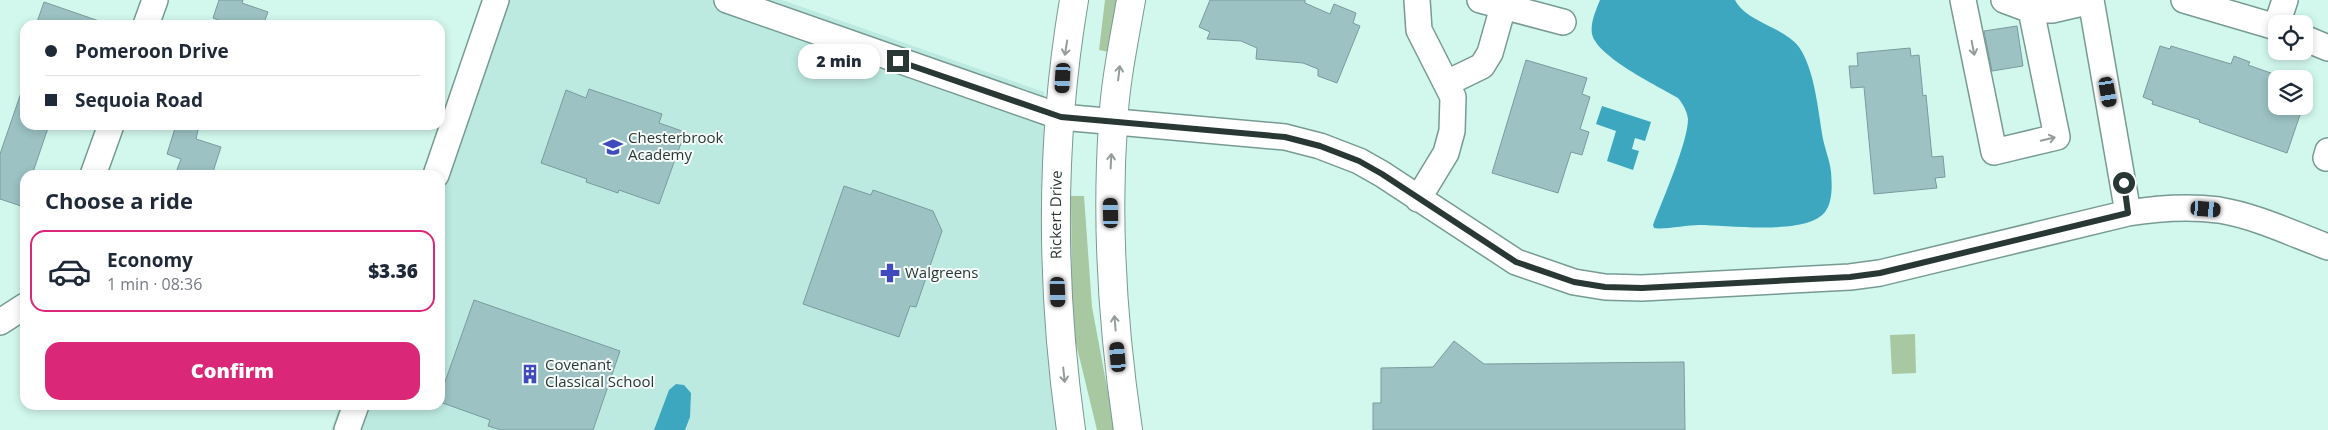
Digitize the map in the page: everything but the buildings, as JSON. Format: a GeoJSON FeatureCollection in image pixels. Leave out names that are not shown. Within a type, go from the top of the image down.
{"type":"FeatureCollection","features":[{"type":"Feature","properties":{"kind":"street"},"geometry":{"type":"LineString","coordinates":[[148,20],[155,0]]}},
{"type":"Feature","properties":{"kind":"street"},"geometry":{"type":"LineString","coordinates":[[438,170],[496,0]]}},
{"type":"Feature","properties":{"kind":"street"},"geometry":{"type":"LineString","coordinates":[[727,0],[1061,117],[1285,137],[1320,146],[1359,161],[1382,174],[1516,262],[1574,282],[1605,287],[1642,288],[1850,277],[1880,273],[2128,213],[2160,208],[2221,210],[2249,218],[2328,247]]}},
{"type":"Feature","properties":{"kind":"street","name":"Rickert Drive"},"geometry":{"type":"LineString","coordinates":[[1071,430],[1059,327],[1056,190],[1065,54],[1074,0]]}},
{"type":"Feature","properties":{"kind":"street"},"geometry":{"type":"LineString","coordinates":[[1128,430],[1113,303],[1110,176],[1113,122],[1131,0]]}},
{"type":"Feature","properties":{"kind":"street"},"geometry":{"type":"LineString","coordinates":[[1417,0],[1419,30],[1453,97],[1452,131],[1446,154],[1418,199]]}},
{"type":"Feature","properties":{"kind":"street"},"geometry":{"type":"LineString","coordinates":[[1963,0],[1994,152],[2057,137],[2031,10]]}},
{"type":"Feature","properties":{"kind":"street"},"geometry":{"type":"LineString","coordinates":[[2004,0],[2031,10],[2052,10],[2091,1],[2128,213]]}},
{"type":"Feature","properties":{"kind":"street"},"geometry":{"type":"LineString","coordinates":[[2184,0],[2268,24]]}},
{"type":"Feature","properties":{"kind":"street"},"geometry":{"type":"LineString","coordinates":[[2280,15],[2285,0]]}},
{"type":"Feature","properties":{"kind":"street"},"geometry":{"type":"LineString","coordinates":[[1447,83],[1482,66],[1490,53],[1492,3],[1563,22]]}},
{"type":"Feature","properties":{"kind":"street"},"geometry":{"type":"LineString","coordinates":[[2313,42],[2328,48]]}},
{"type":"Feature","properties":{"kind":"street"},"geometry":{"type":"LineString","coordinates":[[95,170],[109,130]]}},
{"type":"Feature","properties":{"kind":"street"},"geometry":{"type":"LineString","coordinates":[[0,322],[20,309]]}},
{"type":"Feature","properties":{"kind":"street"},"geometry":{"type":"LineString","coordinates":[[347,430],[354,410]]}},
{"type":"Feature","properties":{"kind":"shaded area"},"geometry":{"type":"Polygon","coordinates":[[[483,0],[782,0],[1044,92],[1046,251],[1067,430],[331,430],[338,410],[445,410],[445,170],[423,170],[437,130],[445,130],[445,107],[483,0]]]}},
{"type":"Feature","properties":{"kind":"green space"},"geometry":{"type":"Polygon","coordinates":[[[1105,0],[1122,0],[1109,52],[1099,50],[1105,0]]]}},
{"type":"Feature","properties":{"kind":"green space"},"geometry":{"type":"Polygon","coordinates":[[[1071,196],[1084,196],[1092,307],[1115,430],[1097,430],[1072,327],[1071,196]]]}},
{"type":"Feature","properties":{"kind":"green space"},"geometry":{"type":"Polygon","coordinates":[[[1915,334],[1916,373],[1892,374],[1890,335],[1915,334]]]}},
{"type":"Feature","properties":{"kind":"water"},"geometry":{"type":"Polygon","coordinates":[[[1600,0],[1735,0],[1740,8],[1748,14],[1792,40],[1799,47],[1809,67],[1830,168],[1831,193],[1828,208],[1825,212],[1815,219],[1784,227],[1699,225],[1654,228],[1653,225],[1684,142],[1688,119],[1678,98],[1629,70],[1596,43],[1592,34],[1592,25],[1600,0]]]}},
{"type":"Feature","properties":{"kind":"water"},"geometry":{"type":"Polygon","coordinates":[[[1602,106],[1651,122],[1645,141],[1635,138],[1632,149],[1639,151],[1633,170],[1607,161],[1616,131],[1596,124],[1602,106]]]}},
{"type":"Feature","properties":{"kind":"water"},"geometry":{"type":"Polygon","coordinates":[[[676,384],[684,385],[691,393],[690,417],[685,430],[654,430],[669,390],[676,384]]]}},
{"type":"Feature","properties":{"kind":"place","name":"Chesterbrook Academy"},"geometry":{"type":"Point","coordinates":[613,147]}},
{"type":"Feature","properties":{"kind":"place","name":"Walgreens"},"geometry":{"type":"Point","coordinates":[890,273]}},
{"type":"Feature","properties":{"kind":"place","name":"Covenant Classical School"},"geometry":{"type":"Point","coordinates":[530,374]}},
{"type":"Feature","properties":{"kind":"route"},"geometry":{"type":"LineString","coordinates":[[898,61],[1061,117],[1264,133],[1320,146],[1359,161],[1382,174],[1494,250],[1516,262],[1574,282],[1605,287],[1642,288],[1850,277],[1880,273],[2128,213],[2124,183]]}}]}
